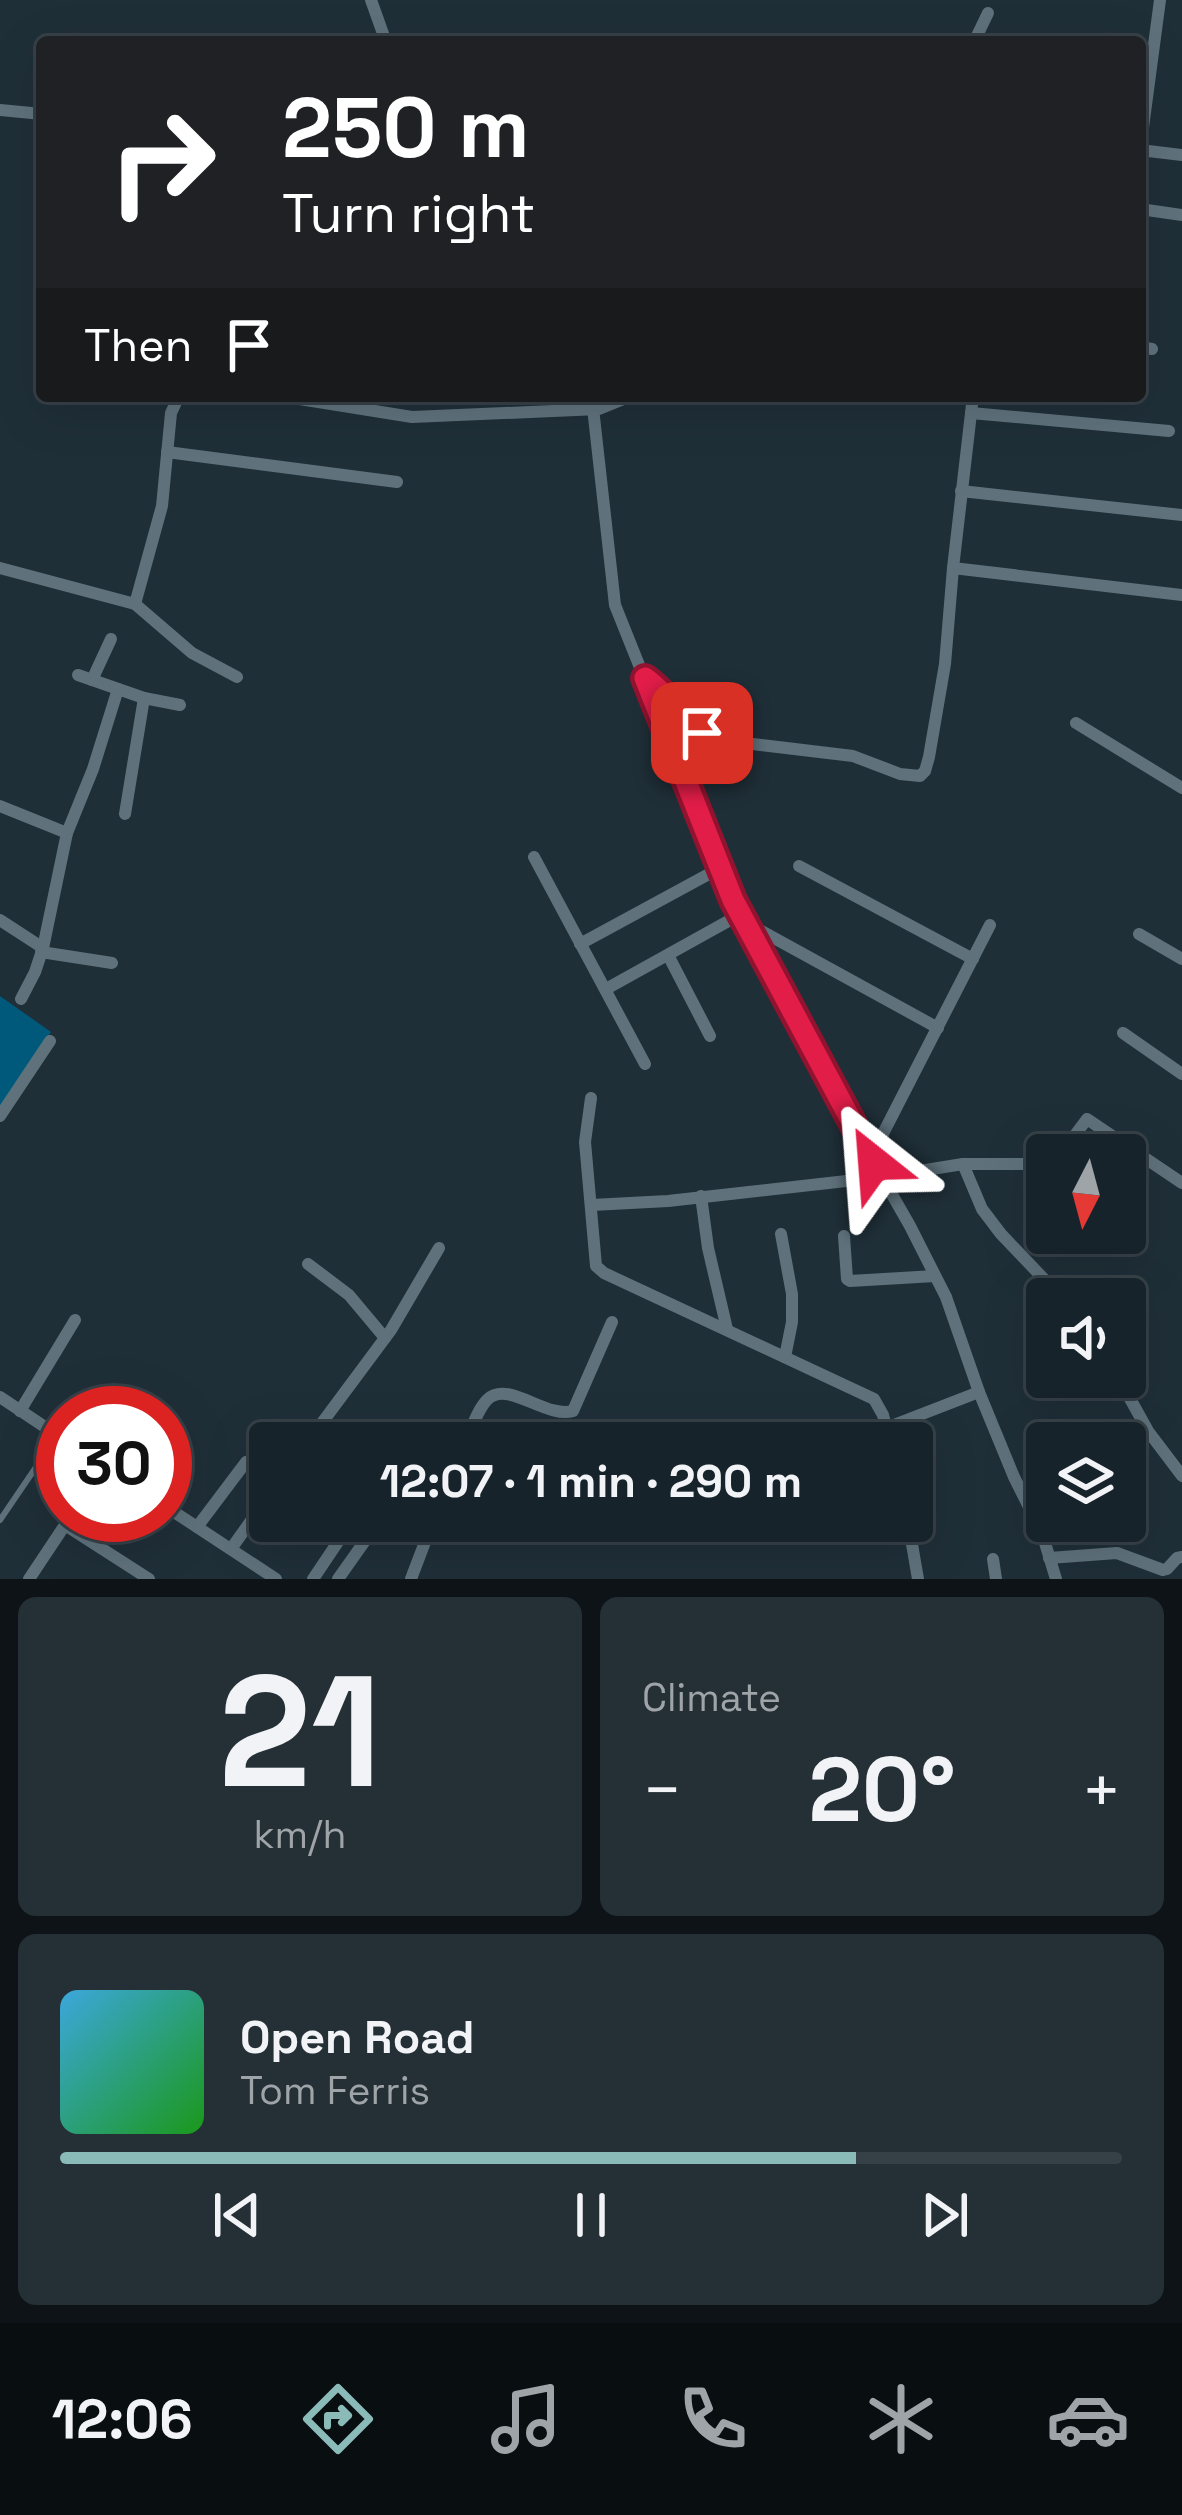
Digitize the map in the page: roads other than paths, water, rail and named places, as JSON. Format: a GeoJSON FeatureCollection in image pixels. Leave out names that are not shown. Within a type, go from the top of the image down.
{"type":"FeatureCollection","features":[{"type":"Feature","properties":{"kind":"street"},"geometry":{"type":"LineString","coordinates":[[371,0],[384,36]]}},
{"type":"Feature","properties":{"kind":"street"},"geometry":{"type":"LineString","coordinates":[[1146,105],[1160,0]]}},
{"type":"Feature","properties":{"kind":"street"},"geometry":{"type":"LineString","coordinates":[[977,36],[988,14]]}},
{"type":"Feature","properties":{"kind":"street"},"geometry":{"type":"LineString","coordinates":[[0,110],[36,113]]}},
{"type":"Feature","properties":{"kind":"street"},"geometry":{"type":"LineString","coordinates":[[1146,151],[1182,154]]}},
{"type":"Feature","properties":{"kind":"street"},"geometry":{"type":"LineString","coordinates":[[1146,210],[1182,215]]}},
{"type":"Feature","properties":{"kind":"street"},"geometry":{"type":"LineString","coordinates":[[135,604],[162,506],[171,413],[176,402]]}},
{"type":"Feature","properties":{"kind":"street"},"geometry":{"type":"LineString","coordinates":[[318,402],[412,417],[599,409],[616,402]]}},
{"type":"Feature","properties":{"kind":"street"},"geometry":{"type":"LineString","coordinates":[[588,402],[593,408],[615,605],[743,918],[946,1297],[1014,1477],[1042,1533],[1056,1579]]}},
{"type":"Feature","properties":{"kind":"street"},"geometry":{"type":"LineString","coordinates":[[645,678],[682,718],[719,740],[853,756],[900,774],[925,772],[945,664],[972,402]]}},
{"type":"Feature","properties":{"kind":"street"},"geometry":{"type":"LineString","coordinates":[[970,413],[1169,430]]}},
{"type":"Feature","properties":{"kind":"street"},"geometry":{"type":"LineString","coordinates":[[167,452],[397,482]]}},
{"type":"Feature","properties":{"kind":"street"},"geometry":{"type":"LineString","coordinates":[[961,491],[1182,514]]}},
{"type":"Feature","properties":{"kind":"street"},"geometry":{"type":"LineString","coordinates":[[0,568],[135,604],[192,653],[237,677]]}},
{"type":"Feature","properties":{"kind":"street"},"geometry":{"type":"LineString","coordinates":[[953,568],[1182,595]]}},
{"type":"Feature","properties":{"kind":"street"},"geometry":{"type":"LineString","coordinates":[[111,639],[85,677],[180,706]]}},
{"type":"Feature","properties":{"kind":"street"},"geometry":{"type":"LineString","coordinates":[[21,999],[42,950],[67,833],[118,689]]}},
{"type":"Feature","properties":{"kind":"street"},"geometry":{"type":"LineString","coordinates":[[125,814],[144,698]]}},
{"type":"Feature","properties":{"kind":"street"},"geometry":{"type":"LineString","coordinates":[[1076,723],[1182,788]]}},
{"type":"Feature","properties":{"kind":"street"},"geometry":{"type":"LineString","coordinates":[[0,806],[67,833]]}},
{"type":"Feature","properties":{"kind":"street"},"geometry":{"type":"LineString","coordinates":[[534,857],[645,1064]]}},
{"type":"Feature","properties":{"kind":"street"},"geometry":{"type":"LineString","coordinates":[[799,866],[973,959]]}},
{"type":"Feature","properties":{"kind":"street"},"geometry":{"type":"LineString","coordinates":[[580,944],[720,868]]}},
{"type":"Feature","properties":{"kind":"street"},"geometry":{"type":"LineString","coordinates":[[606,988],[743,918]]}},
{"type":"Feature","properties":{"kind":"street"},"geometry":{"type":"LineString","coordinates":[[743,918],[938,1028]]}},
{"type":"Feature","properties":{"kind":"street"},"geometry":{"type":"LineString","coordinates":[[0,920],[42,950],[112,962]]}},
{"type":"Feature","properties":{"kind":"street"},"geometry":{"type":"LineString","coordinates":[[871,1157],[989,925]]}},
{"type":"Feature","properties":{"kind":"street"},"geometry":{"type":"LineString","coordinates":[[1139,934],[1182,959]]}},
{"type":"Feature","properties":{"kind":"street"},"geometry":{"type":"LineString","coordinates":[[668,955],[710,1036]]}},
{"type":"Feature","properties":{"kind":"street"},"geometry":{"type":"LineString","coordinates":[[1123,1034],[1182,1074]]}},
{"type":"Feature","properties":{"kind":"street"},"geometry":{"type":"LineString","coordinates":[[0,1116],[50,1041]]}},
{"type":"Feature","properties":{"kind":"street"},"geometry":{"type":"LineString","coordinates":[[590,1098],[585,1142],[596,1266],[874,1399],[885,1422]]}},
{"type":"Feature","properties":{"kind":"street"},"geometry":{"type":"LineString","coordinates":[[1076,1134],[1087,1119],[1109,1134]]}},
{"type":"Feature","properties":{"kind":"street"},"geometry":{"type":"LineString","coordinates":[[1146,1159],[1182,1183]]}},
{"type":"Feature","properties":{"kind":"street"},"geometry":{"type":"LineString","coordinates":[[592,1205],[882,1178],[963,1164],[1026,1164]]}},
{"type":"Feature","properties":{"kind":"street"},"geometry":{"type":"LineString","coordinates":[[963,1164],[982,1209],[1043,1278]]}},
{"type":"Feature","properties":{"kind":"street"},"geometry":{"type":"LineString","coordinates":[[701,1196],[727,1330]]}},
{"type":"Feature","properties":{"kind":"street"},"geometry":{"type":"LineString","coordinates":[[782,1234],[792,1294],[785,1357]]}},
{"type":"Feature","properties":{"kind":"street"},"geometry":{"type":"LineString","coordinates":[[844,1236],[850,1281],[935,1276]]}},
{"type":"Feature","properties":{"kind":"street"},"geometry":{"type":"LineString","coordinates":[[323,1422],[385,1338],[439,1248]]}},
{"type":"Feature","properties":{"kind":"street"},"geometry":{"type":"LineString","coordinates":[[308,1264],[349,1294],[385,1338]]}},
{"type":"Feature","properties":{"kind":"street"},"geometry":{"type":"LineString","coordinates":[[20,1411],[75,1320]]}},
{"type":"Feature","properties":{"kind":"street"},"geometry":{"type":"LineString","coordinates":[[476,1422],[489,1398],[497,1394],[509,1394],[557,1413],[573,1411],[612,1322]]}},
{"type":"Feature","properties":{"kind":"street"},"geometry":{"type":"LineString","coordinates":[[917,1422],[980,1392]]}},
{"type":"Feature","properties":{"kind":"street"},"geometry":{"type":"LineString","coordinates":[[0,1397],[36,1424]]}},
{"type":"Feature","properties":{"kind":"street"},"geometry":{"type":"LineString","coordinates":[[1130,1398],[1182,1476]]}},
{"type":"Feature","properties":{"kind":"street"},"geometry":{"type":"LineString","coordinates":[[197,1527],[246,1462]]}},
{"type":"Feature","properties":{"kind":"street"},"geometry":{"type":"LineString","coordinates":[[192,1524],[276,1579]]}},
{"type":"Feature","properties":{"kind":"street"},"geometry":{"type":"LineString","coordinates":[[231,1549],[249,1524]]}},
{"type":"Feature","properties":{"kind":"street"},"geometry":{"type":"LineString","coordinates":[[29,1579],[65,1525],[149,1579]]}},
{"type":"Feature","properties":{"kind":"street"},"geometry":{"type":"LineString","coordinates":[[313,1579],[338,1542]]}},
{"type":"Feature","properties":{"kind":"street"},"geometry":{"type":"LineString","coordinates":[[338,1579],[364,1542]]}},
{"type":"Feature","properties":{"kind":"street"},"geometry":{"type":"LineString","coordinates":[[411,1579],[425,1542]]}},
{"type":"Feature","properties":{"kind":"street"},"geometry":{"type":"LineString","coordinates":[[912,1542],[918,1579]]}},
{"type":"Feature","properties":{"kind":"street"},"geometry":{"type":"LineString","coordinates":[[1049,1558],[1117,1553],[1162,1570],[1182,1557]]}},
{"type":"Feature","properties":{"kind":"street"},"geometry":{"type":"LineString","coordinates":[[993,1558],[996,1579]]}},
{"type":"Feature","properties":{"kind":"lane"},"geometry":{"type":"LineString","coordinates":[[0,1520],[36,1471]]}}]}
